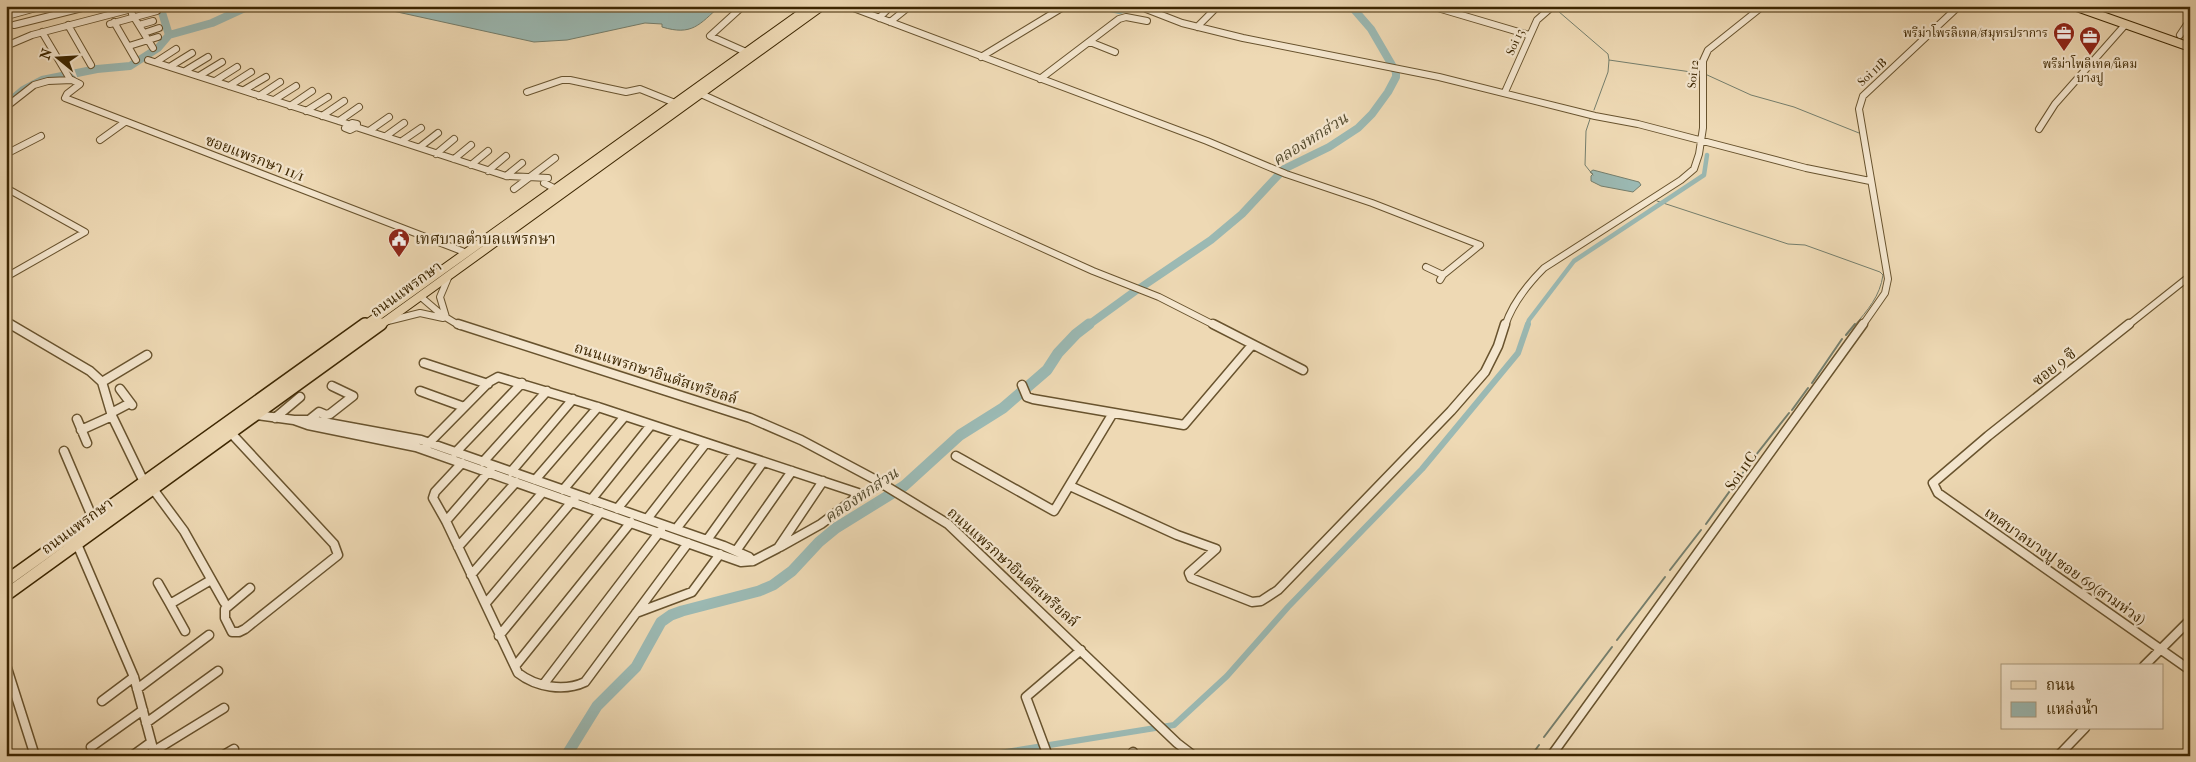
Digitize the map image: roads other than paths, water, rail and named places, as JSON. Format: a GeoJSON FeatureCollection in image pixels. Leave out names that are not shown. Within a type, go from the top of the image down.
{"type":"FeatureCollection","features":[{"type":"Feature","properties":{"kind":"main road","name":"ถนนแพรกษา"},"geometry":{"type":"LineString","coordinates":[[6,595],[448,278],[640,134],[675,103],[810,6]]}},
{"type":"Feature","properties":{"kind":"main road","name":"ถนนแพรกษา"},"geometry":{"type":"LineString","coordinates":[[6,581],[559,187],[701,94],[822,6]]}},
{"type":"Feature","properties":{"kind":"main road"},"geometry":{"type":"LineString","coordinates":[[2074,6],[2190,47]]}},
{"type":"Feature","properties":{"kind":"street"},"geometry":{"type":"LineString","coordinates":[[24,37],[7,15],[43,6]]}},
{"type":"Feature","properties":{"kind":"street"},"geometry":{"type":"LineString","coordinates":[[60,6],[62,27]]}},
{"type":"Feature","properties":{"kind":"street"},"geometry":{"type":"LineString","coordinates":[[14,25],[90,6]]}},
{"type":"Feature","properties":{"kind":"street"},"geometry":{"type":"LineString","coordinates":[[6,46],[24,37],[143,6]]}},
{"type":"Feature","properties":{"kind":"street"},"geometry":{"type":"LineString","coordinates":[[743,6],[710,36],[746,52]]}},
{"type":"Feature","properties":{"kind":"street"},"geometry":{"type":"LineString","coordinates":[[848,6],[860,8],[879,18],[1215,144],[1283,172],[1372,202],[1420,224],[1480,244],[1441,278],[1426,267]]}},
{"type":"Feature","properties":{"kind":"street"},"geometry":{"type":"LineString","coordinates":[[879,18],[890,6]]}},
{"type":"Feature","properties":{"kind":"street"},"geometry":{"type":"LineString","coordinates":[[890,22],[910,6]]}},
{"type":"Feature","properties":{"kind":"street"},"geometry":{"type":"LineString","coordinates":[[981,57],[1065,6]]}},
{"type":"Feature","properties":{"kind":"street"},"geometry":{"type":"LineString","coordinates":[[1196,27],[1218,6]]}},
{"type":"Feature","properties":{"kind":"street"},"geometry":{"type":"LineString","coordinates":[[1431,6],[1529,35]]}},
{"type":"Feature","properties":{"kind":"street","name":"Soi 13"},"geometry":{"type":"LineString","coordinates":[[1505,92],[1537,20],[1553,6]]}},
{"type":"Feature","properties":{"kind":"street","name":"Soi 12"},"geometry":{"type":"LineString","coordinates":[[1070,486],[1177,535],[1216,549],[1189,573],[1191,578],[1242,599],[1261,601],[1278,590],[1451,411],[1485,372],[1498,346],[1508,315],[1531,281],[1544,268],[1571,249],[1688,175],[1695,167],[1702,141],[1703,61],[1708,50],[1763,6]]}},
{"type":"Feature","properties":{"kind":"street","name":"Soi 11B"},"geometry":{"type":"LineString","coordinates":[[1870,180],[1859,109],[1863,96],[1959,6]]}},
{"type":"Feature","properties":{"kind":"street"},"geometry":{"type":"LineString","coordinates":[[132,9],[133,17],[153,48]]}},
{"type":"Feature","properties":{"kind":"street"},"geometry":{"type":"LineString","coordinates":[[1146,9],[1196,27],[1251,40],[1404,69],[1505,92],[1806,168],[1870,180]]}},
{"type":"Feature","properties":{"kind":"street"},"geometry":{"type":"LineString","coordinates":[[136,60],[129,46],[112,23],[157,11]]}},
{"type":"Feature","properties":{"kind":"street"},"geometry":{"type":"LineString","coordinates":[[1040,79],[1123,17],[1147,21]]}},
{"type":"Feature","properties":{"kind":"street"},"geometry":{"type":"LineString","coordinates":[[2180,35],[2190,20]]}},
{"type":"Feature","properties":{"kind":"street"},"geometry":{"type":"LineString","coordinates":[[139,25],[154,21]]}},
{"type":"Feature","properties":{"kind":"street"},"geometry":{"type":"LineString","coordinates":[[68,25],[90,65]]}},
{"type":"Feature","properties":{"kind":"street"},"geometry":{"type":"LineString","coordinates":[[2039,129],[2055,104],[2125,25]]}},
{"type":"Feature","properties":{"kind":"street"},"geometry":{"type":"LineString","coordinates":[[144,33],[159,28]]}},
{"type":"Feature","properties":{"kind":"street"},"geometry":{"type":"LineString","coordinates":[[6,108],[36,84],[70,77],[42,32]]}},
{"type":"Feature","properties":{"kind":"street"},"geometry":{"type":"LineString","coordinates":[[129,46],[158,37]]}},
{"type":"Feature","properties":{"kind":"street"},"geometry":{"type":"LineString","coordinates":[[1090,42],[1115,52]]}},
{"type":"Feature","properties":{"kind":"street"},"geometry":{"type":"LineString","coordinates":[[156,62],[176,49]]}},
{"type":"Feature","properties":{"kind":"street"},"geometry":{"type":"LineString","coordinates":[[171,66],[192,53]]}},
{"type":"Feature","properties":{"kind":"street"},"geometry":{"type":"LineString","coordinates":[[185,71],[208,57]]}},
{"type":"Feature","properties":{"kind":"street"},"geometry":{"type":"LineString","coordinates":[[148,60],[348,124],[345,127],[347,129],[356,127],[488,171],[506,176],[545,180],[559,187]]}},
{"type":"Feature","properties":{"kind":"street"},"geometry":{"type":"LineString","coordinates":[[199,76],[222,62]]}},
{"type":"Feature","properties":{"kind":"street"},"geometry":{"type":"LineString","coordinates":[[215,81],[237,67]]}},
{"type":"Feature","properties":{"kind":"street"},"geometry":{"type":"LineString","coordinates":[[229,86],[251,72]]}},
{"type":"Feature","properties":{"kind":"street","name":"ซอยแพรกษา 11/1"},"geometry":{"type":"LineString","coordinates":[[70,77],[80,84],[67,94],[65,98],[467,253]]}},
{"type":"Feature","properties":{"kind":"street"},"geometry":{"type":"LineString","coordinates":[[244,90],[266,77]]}},
{"type":"Feature","properties":{"kind":"street"},"geometry":{"type":"LineString","coordinates":[[527,92],[562,80],[570,80],[626,92],[640,89],[675,103]]}},
{"type":"Feature","properties":{"kind":"street"},"geometry":{"type":"LineString","coordinates":[[259,96],[280,82]]}},
{"type":"Feature","properties":{"kind":"street"},"geometry":{"type":"LineString","coordinates":[[274,100],[296,86]]}},
{"type":"Feature","properties":{"kind":"street"},"geometry":{"type":"LineString","coordinates":[[290,106],[312,91]]}},
{"type":"Feature","properties":{"kind":"street"},"geometry":{"type":"LineString","coordinates":[[701,94],[1093,271],[1160,298],[1303,370]]}},
{"type":"Feature","properties":{"kind":"street"},"geometry":{"type":"LineString","coordinates":[[306,111],[328,97]]}},
{"type":"Feature","properties":{"kind":"street"},"geometry":{"type":"LineString","coordinates":[[322,116],[344,102]]}},
{"type":"Feature","properties":{"kind":"street"},"geometry":{"type":"LineString","coordinates":[[339,121],[359,107]]}},
{"type":"Feature","properties":{"kind":"street"},"geometry":{"type":"LineString","coordinates":[[369,131],[389,117]]}},
{"type":"Feature","properties":{"kind":"street"},"geometry":{"type":"LineString","coordinates":[[100,140],[125,122]]}},
{"type":"Feature","properties":{"kind":"street"},"geometry":{"type":"LineString","coordinates":[[386,136],[404,123]]}},
{"type":"Feature","properties":{"kind":"street"},"geometry":{"type":"LineString","coordinates":[[402,141],[421,128]]}},
{"type":"Feature","properties":{"kind":"street"},"geometry":{"type":"LineString","coordinates":[[420,147],[438,133]]}},
{"type":"Feature","properties":{"kind":"street"},"geometry":{"type":"LineString","coordinates":[[6,154],[41,136]]}},
{"type":"Feature","properties":{"kind":"street"},"geometry":{"type":"LineString","coordinates":[[436,154],[454,139]]}},
{"type":"Feature","properties":{"kind":"street"},"geometry":{"type":"LineString","coordinates":[[454,159],[471,145]]}},
{"type":"Feature","properties":{"kind":"street"},"geometry":{"type":"LineString","coordinates":[[471,165],[488,151]]}},
{"type":"Feature","properties":{"kind":"street"},"geometry":{"type":"LineString","coordinates":[[488,171],[506,156]]}},
{"type":"Feature","properties":{"kind":"street"},"geometry":{"type":"LineString","coordinates":[[514,189],[555,158]]}},
{"type":"Feature","properties":{"kind":"street"},"geometry":{"type":"LineString","coordinates":[[506,176],[522,163]]}},
{"type":"Feature","properties":{"kind":"street","name":"Soi 11C"},"geometry":{"type":"LineString","coordinates":[[1551,756],[1885,292],[1888,279],[1886,261],[1870,180]]}},
{"type":"Feature","properties":{"kind":"street"},"geometry":{"type":"LineString","coordinates":[[6,188],[85,232],[6,277]]}},
{"type":"Feature","properties":{"kind":"street","name":"ซอย 9 ซี"},"geometry":{"type":"LineString","coordinates":[[1936,479],[2190,276]]}},
{"type":"Feature","properties":{"kind":"street"},"geometry":{"type":"LineString","coordinates":[[447,319],[438,301],[440,290],[448,278]]}},
{"type":"Feature","properties":{"kind":"street","name":"ถนนแพรกษาอินดัสเทรียลล์"},"geometry":{"type":"LineString","coordinates":[[421,297],[447,319],[462,327],[750,418],[780,430],[829,454],[911,502],[948,524],[1173,739],[1194,756]]}},
{"type":"Feature","properties":{"kind":"street","name":"ถนนแพรกษาอินดัสเทรียลล์"},"geometry":{"type":"LineString","coordinates":[[387,321],[420,313],[447,319]]}},
{"type":"Feature","properties":{"kind":"street"},"geometry":{"type":"LineString","coordinates":[[6,322],[90,371],[102,382],[111,415],[144,482]]}},
{"type":"Feature","properties":{"kind":"street"},"geometry":{"type":"LineString","coordinates":[[1022,385],[1027,397],[1184,425],[1252,345]]}},
{"type":"Feature","properties":{"kind":"street"},"geometry":{"type":"LineString","coordinates":[[102,382],[147,355]]}},
{"type":"Feature","properties":{"kind":"street"},"geometry":{"type":"LineString","coordinates":[[424,363],[488,384]]}},
{"type":"Feature","properties":{"kind":"street"},"geometry":{"type":"LineString","coordinates":[[257,415],[309,420],[455,453],[483,462],[491,469],[516,482],[543,492],[590,500],[647,519],[688,543],[741,562],[753,561],[821,524],[859,494],[855,491],[598,407],[498,377],[464,406],[426,446]]}},
{"type":"Feature","properties":{"kind":"street"},"geometry":{"type":"LineString","coordinates":[[455,453],[522,383]]}},
{"type":"Feature","properties":{"kind":"street"},"geometry":{"type":"LineString","coordinates":[[309,420],[319,412],[330,414],[353,396],[332,386]]}},
{"type":"Feature","properties":{"kind":"street"},"geometry":{"type":"LineString","coordinates":[[81,430],[131,404],[120,389]]}},
{"type":"Feature","properties":{"kind":"street"},"geometry":{"type":"LineString","coordinates":[[420,391],[464,406]]}},
{"type":"Feature","properties":{"kind":"street"},"geometry":{"type":"LineString","coordinates":[[483,462],[547,391]]}},
{"type":"Feature","properties":{"kind":"street"},"geometry":{"type":"LineString","coordinates":[[275,418],[300,397]]}},
{"type":"Feature","properties":{"kind":"street"},"geometry":{"type":"LineString","coordinates":[[511,472],[573,399]]}},
{"type":"Feature","properties":{"kind":"street"},"geometry":{"type":"LineString","coordinates":[[535,480],[598,407]]}},
{"type":"Feature","properties":{"kind":"street"},"geometry":{"type":"LineString","coordinates":[[956,456],[1054,511],[1113,413]]}},
{"type":"Feature","properties":{"kind":"street"},"geometry":{"type":"LineString","coordinates":[[563,490],[625,416]]}},
{"type":"Feature","properties":{"kind":"street"},"geometry":{"type":"LineString","coordinates":[[76,418],[86,443]]}},
{"type":"Feature","properties":{"kind":"street"},"geometry":{"type":"LineString","coordinates":[[294,420],[308,426],[370,434]]}},
{"type":"Feature","properties":{"kind":"street"},"geometry":{"type":"LineString","coordinates":[[590,500],[651,425]]}},
{"type":"Feature","properties":{"kind":"street"},"geometry":{"type":"LineString","coordinates":[[231,433],[328,537],[334,544],[338,555],[245,629],[239,632],[232,632],[225,618],[225,609],[250,588]]}},
{"type":"Feature","properties":{"kind":"street"},"geometry":{"type":"LineString","coordinates":[[617,509],[678,434]]}},
{"type":"Feature","properties":{"kind":"street"},"geometry":{"type":"LineString","coordinates":[[647,519],[706,443]]}},
{"type":"Feature","properties":{"kind":"street"},"geometry":{"type":"LineString","coordinates":[[426,446],[462,463],[511,472],[563,490],[601,512],[631,522],[662,529],[676,529],[736,551],[753,561]]}},
{"type":"Feature","properties":{"kind":"street"},"geometry":{"type":"LineString","coordinates":[[64,451],[93,519]]}},
{"type":"Feature","properties":{"kind":"street"},"geometry":{"type":"LineString","coordinates":[[676,529],[735,453]]}},
{"type":"Feature","properties":{"kind":"street"},"geometry":{"type":"LineString","coordinates":[[707,540],[764,462]]}},
{"type":"Feature","properties":{"kind":"street"},"geometry":{"type":"LineString","coordinates":[[462,463],[433,495],[486,603],[499,636],[516,665],[518,673],[529,682],[542,685],[579,685],[585,682],[688,543]]}},
{"type":"Feature","properties":{"kind":"street"},"geometry":{"type":"LineString","coordinates":[[446,520],[491,469]]}},
{"type":"Feature","properties":{"kind":"street"},"geometry":{"type":"LineString","coordinates":[[736,551],[792,471]]}},
{"type":"Feature","properties":{"kind":"street","name":"เทศบาลบางปู ซอย 69(สามห่วง)"},"geometry":{"type":"LineString","coordinates":[[1936,479],[1933,483],[1938,493],[2190,670]]}},
{"type":"Feature","properties":{"kind":"street"},"geometry":{"type":"LineString","coordinates":[[778,548],[823,481]]}},
{"type":"Feature","properties":{"kind":"street"},"geometry":{"type":"LineString","coordinates":[[458,547],[516,482]]}},
{"type":"Feature","properties":{"kind":"street"},"geometry":{"type":"LineString","coordinates":[[153,489],[184,530],[210,580],[224,602]]}},
{"type":"Feature","properties":{"kind":"street"},"geometry":{"type":"LineString","coordinates":[[471,575],[543,492]]}},
{"type":"Feature","properties":{"kind":"street"},"geometry":{"type":"LineString","coordinates":[[486,603],[575,498]]}},
{"type":"Feature","properties":{"kind":"street"},"geometry":{"type":"LineString","coordinates":[[499,636],[601,512]]}},
{"type":"Feature","properties":{"kind":"street"},"geometry":{"type":"LineString","coordinates":[[516,665],[631,522]]}},
{"type":"Feature","properties":{"kind":"street"},"geometry":{"type":"LineString","coordinates":[[542,685],[662,529]]}},
{"type":"Feature","properties":{"kind":"street"},"geometry":{"type":"LineString","coordinates":[[77,544],[134,677],[153,750]]}},
{"type":"Feature","properties":{"kind":"street"},"geometry":{"type":"LineString","coordinates":[[636,613],[692,592],[720,554]]}},
{"type":"Feature","properties":{"kind":"street"},"geometry":{"type":"LineString","coordinates":[[170,604],[210,580]]}},
{"type":"Feature","properties":{"kind":"street"},"geometry":{"type":"LineString","coordinates":[[158,583],[185,632]]}},
{"type":"Feature","properties":{"kind":"street"},"geometry":{"type":"LineString","coordinates":[[2146,664],[2190,620]]}},
{"type":"Feature","properties":{"kind":"street"},"geometry":{"type":"LineString","coordinates":[[137,689],[209,635]]}},
{"type":"Feature","properties":{"kind":"street"},"geometry":{"type":"LineString","coordinates":[[1048,756],[1026,697],[1081,650]]}},
{"type":"Feature","properties":{"kind":"street"},"geometry":{"type":"LineString","coordinates":[[6,665],[36,756]]}},
{"type":"Feature","properties":{"kind":"street"},"geometry":{"type":"LineString","coordinates":[[146,723],[218,671]]}},
{"type":"Feature","properties":{"kind":"street"},"geometry":{"type":"LineString","coordinates":[[102,701],[134,677]]}},
{"type":"Feature","properties":{"kind":"street"},"geometry":{"type":"LineString","coordinates":[[132,756],[153,750],[224,708]]}},
{"type":"Feature","properties":{"kind":"street"},"geometry":{"type":"LineString","coordinates":[[91,747],[143,710]]}},
{"type":"Feature","properties":{"kind":"street"},"geometry":{"type":"LineString","coordinates":[[2058,756],[2083,730]]}},
{"type":"Feature","properties":{"kind":"street"},"geometry":{"type":"LineString","coordinates":[[222,756],[234,749]]}},
{"type":"Feature","properties":{"kind":"water"},"geometry":{"type":"Polygon","coordinates":[[[370,6],[720,6],[700,23],[688,29],[672,29],[662,27],[662,24],[645,23],[567,40],[534,42],[370,6]]]}},
{"type":"Feature","properties":{"kind":"water"},"geometry":{"type":"Polygon","coordinates":[[[1593,170],[1639,182],[1641,185],[1633,192],[1601,186],[1591,181],[1593,174],[1590,172],[1593,170]]]}},
{"type":"Feature","properties":{"kind":"waterway"},"geometry":{"type":"LineString","coordinates":[[160,6],[169,35]]}},
{"type":"Feature","properties":{"kind":"waterway"},"geometry":{"type":"LineString","coordinates":[[169,35],[212,23],[249,6]]}},
{"type":"Feature","properties":{"kind":"waterway"},"geometry":{"type":"LineString","coordinates":[[1094,6],[1120,12],[1137,6]]}},
{"type":"Feature","properties":{"kind":"waterway","name":"คลองหกส่วน"},"geometry":{"type":"LineString","coordinates":[[1140,288],[1211,240],[1242,214],[1284,169],[1329,147],[1358,128],[1372,114],[1388,92],[1396,77],[1396,72],[1371,29],[1351,6]]}},
{"type":"Feature","properties":{"kind":"waterway"},"geometry":{"type":"LineString","coordinates":[[1558,11],[1608,54],[1609,60]]}},
{"type":"Feature","properties":{"kind":"waterway"},"geometry":{"type":"LineString","coordinates":[[9,102],[23,90],[42,80],[97,69],[130,66],[158,48],[169,35]]}},
{"type":"Feature","properties":{"kind":"waterway"},"geometry":{"type":"LineString","coordinates":[[1594,110],[1608,72],[1609,60]]}},
{"type":"Feature","properties":{"kind":"waterway"},"geometry":{"type":"LineString","coordinates":[[1609,60],[1698,73]]}},
{"type":"Feature","properties":{"kind":"waterway"},"geometry":{"type":"LineString","coordinates":[[1705,74],[1751,95],[1794,107],[1859,133]]}},
{"type":"Feature","properties":{"kind":"waterway"},"geometry":{"type":"LineString","coordinates":[[1591,116],[1586,131],[1585,165],[1593,175]]}},
{"type":"Feature","properties":{"kind":"waterway"},"geometry":{"type":"LineString","coordinates":[[1527,326],[1529,320],[1574,261],[1704,175],[1707,155]]}},
{"type":"Feature","properties":{"kind":"waterway"},"geometry":{"type":"LineString","coordinates":[[1657,201],[1788,244],[1805,245],[1880,272],[1883,275],[1879,290],[1869,308],[1854,326]]}},
{"type":"Feature","properties":{"kind":"waterway","name":"คลองหกส่วน"},"geometry":{"type":"LineString","coordinates":[[1087,326],[1138,289]]}},
{"type":"Feature","properties":{"kind":"waterway","name":"คลองหกส่วน"},"geometry":{"type":"LineString","coordinates":[[566,756],[597,706],[636,667],[661,622],[671,615],[682,611],[759,591],[773,585],[792,571],[819,542],[836,528],[904,486],[960,435],[1003,408],[1047,370],[1058,353],[1076,334],[1089,324]]}},
{"type":"Feature","properties":{"kind":"waterway"},"geometry":{"type":"LineString","coordinates":[[981,756],[1174,725],[1227,676],[1288,607],[1422,469],[1518,353],[1528,324]]}},
{"type":"Feature","properties":{"kind":"waterway"},"geometry":{"type":"LineString","coordinates":[[1846,335],[1855,324]]}},
{"type":"Feature","properties":{"kind":"waterway"},"geometry":{"type":"LineString","coordinates":[[1812,383],[1842,339]]}},
{"type":"Feature","properties":{"kind":"waterway"},"geometry":{"type":"LineString","coordinates":[[1792,410],[1808,388]]}},
{"type":"Feature","properties":{"kind":"waterway"},"geometry":{"type":"LineString","coordinates":[[1752,460],[1789,413]]}},
{"type":"Feature","properties":{"kind":"waterway"},"geometry":{"type":"LineString","coordinates":[[1706,524],[1745,470]]}},
{"type":"Feature","properties":{"kind":"waterway"},"geometry":{"type":"LineString","coordinates":[[1670,570],[1701,530]]}},
{"type":"Feature","properties":{"kind":"waterway"},"geometry":{"type":"LineString","coordinates":[[1617,640],[1665,577]]}},
{"type":"Feature","properties":{"kind":"waterway"},"geometry":{"type":"LineString","coordinates":[[1544,737],[1612,647]]}},
{"type":"Feature","properties":{"kind":"waterway"},"geometry":{"type":"LineString","coordinates":[[1531,756],[1539,745]]}},
{"type":"Feature","properties":{"kind":"place","name":"พรีม่าโพรลิเทค/สมุทรปราการ"},"geometry":{"type":"Point","coordinates":[2064,52]}},
{"type":"Feature","properties":{"kind":"place","name":"พรีม่าโพลิเทค/นิคม บางปู"},"geometry":{"type":"Point","coordinates":[2090,56]}},
{"type":"Feature","properties":{"kind":"place","name":"เทศบาลตำบลแพรกษา"},"geometry":{"type":"Point","coordinates":[399,258]}}]}
